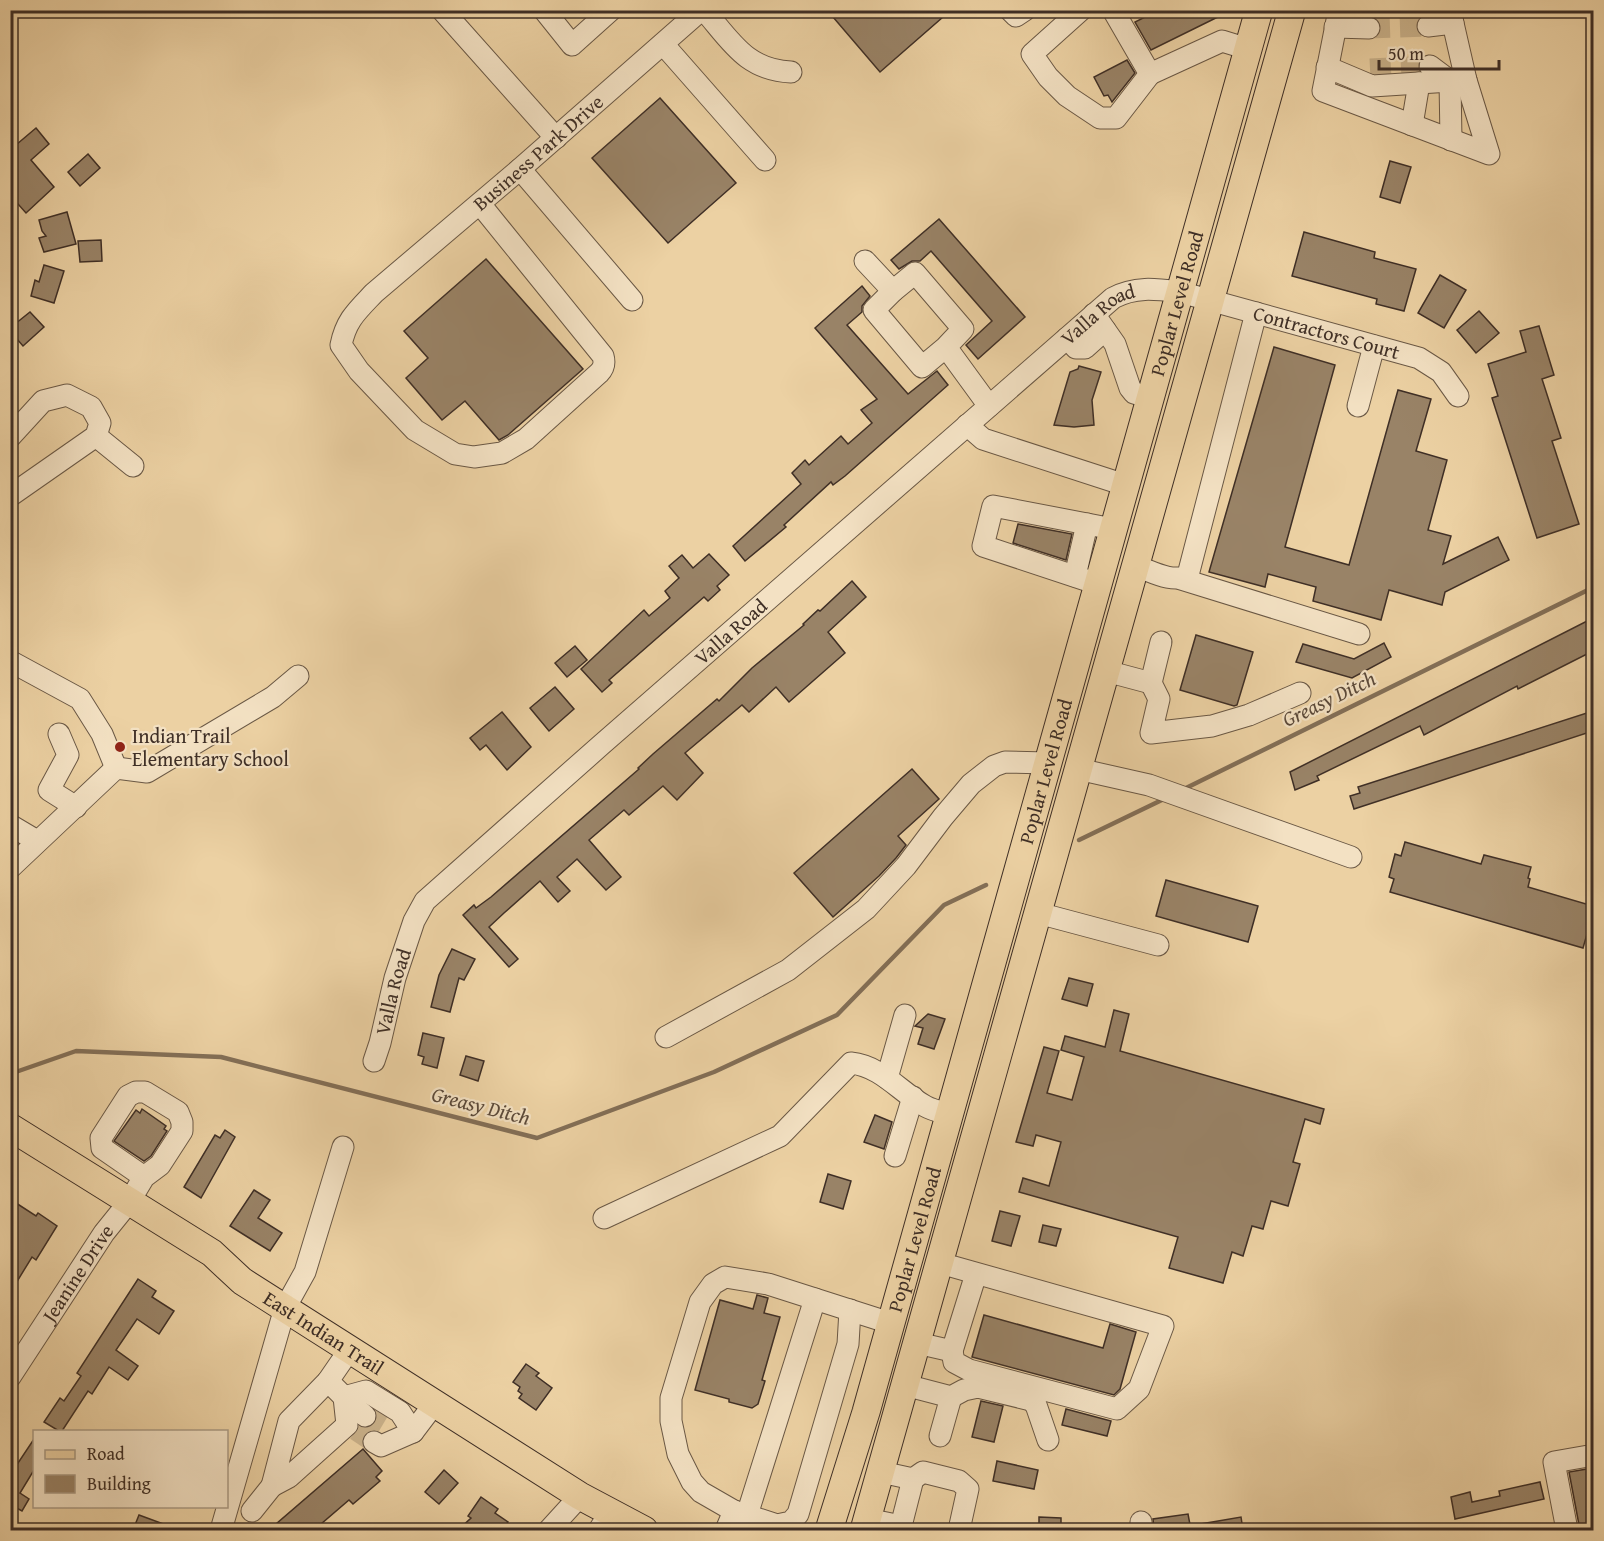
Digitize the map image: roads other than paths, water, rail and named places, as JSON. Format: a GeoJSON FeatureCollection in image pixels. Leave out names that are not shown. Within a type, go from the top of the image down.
{"type":"FeatureCollection","features":[{"type":"Feature","properties":{"kind":"main road","name":"Poplar Level Road"},"geometry":{"type":"LineString","coordinates":[[829,1530],[866,1412],[1048,763],[1086,580],[1100,526],[1125,485],[1259,10]]}},
{"type":"Feature","properties":{"kind":"main road","name":"Poplar Level Road"},"geometry":{"type":"LineString","coordinates":[[866,1525],[1292,10]]}},
{"type":"Feature","properties":{"kind":"main road","name":"East Indian Trail"},"geometry":{"type":"LineString","coordinates":[[10,1127],[212,1253],[242,1281],[580,1496],[604,1522],[644,1530]]}},
{"type":"Feature","properties":{"kind":"street"},"geometry":{"type":"LineString","coordinates":[[442,10],[556,138]]}},
{"type":"Feature","properties":{"kind":"street"},"geometry":{"type":"LineString","coordinates":[[544,10],[572,45],[611,10]]}},
{"type":"Feature","properties":{"kind":"street"},"geometry":{"type":"LineString","coordinates":[[702,10],[747,58],[757,65],[791,72]]}},
{"type":"Feature","properties":{"kind":"street","name":"Business Park Drive"},"geometry":{"type":"LineString","coordinates":[[480,204],[603,356],[603,369],[526,439],[502,453],[474,457],[455,454],[415,430],[359,371],[341,345],[344,330],[374,293],[480,204],[702,10]]}},
{"type":"Feature","properties":{"kind":"street"},"geometry":{"type":"LineString","coordinates":[[1010,10],[1016,16],[1025,10]]}},
{"type":"Feature","properties":{"kind":"street"},"geometry":{"type":"LineString","coordinates":[[1081,10],[1032,54],[1048,77],[1067,96],[1100,118],[1116,118],[1150,74],[1222,41],[1248,49]]}},
{"type":"Feature","properties":{"kind":"street"},"geometry":{"type":"LineString","coordinates":[[1113,10],[1150,74]]}},
{"type":"Feature","properties":{"kind":"street"},"geometry":{"type":"LineString","coordinates":[[1428,26],[1452,17],[1458,80],[1451,140]]}},
{"type":"Feature","properties":{"kind":"street"},"geometry":{"type":"LineString","coordinates":[[1369,28],[1337,19],[1323,91],[1489,154],[1458,80]]}},
{"type":"Feature","properties":{"kind":"street"},"geometry":{"type":"LineString","coordinates":[[663,44],[765,160]]}},
{"type":"Feature","properties":{"kind":"street"},"geometry":{"type":"LineString","coordinates":[[1327,67],[1365,77],[1424,74],[1458,80]]}},
{"type":"Feature","properties":{"kind":"street"},"geometry":{"type":"LineString","coordinates":[[1412,125],[1424,74]]}},
{"type":"Feature","properties":{"kind":"street"},"geometry":{"type":"LineString","coordinates":[[1365,77],[1372,110]]}},
{"type":"Feature","properties":{"kind":"street"},"geometry":{"type":"LineString","coordinates":[[520,169],[632,300]]}},
{"type":"Feature","properties":{"kind":"street"},"geometry":{"type":"LineString","coordinates":[[865,261],[893,291]]}},
{"type":"Feature","properties":{"kind":"street"},"geometry":{"type":"LineString","coordinates":[[915,273],[963,329],[946,348],[922,367],[874,310],[893,291],[915,273]]}},
{"type":"Feature","properties":{"kind":"street","name":"Valla Road"},"geometry":{"type":"LineString","coordinates":[[374,1060],[395,978],[414,921],[425,902],[1067,338],[1100,322],[1113,298],[1125,291],[1156,289],[1180,292]]}},
{"type":"Feature","properties":{"kind":"street","name":"Contractors Court"},"geometry":{"type":"LineString","coordinates":[[1180,292],[1419,358],[1441,372],[1458,396]]}},
{"type":"Feature","properties":{"kind":"street"},"geometry":{"type":"LineString","coordinates":[[1180,579],[1188,575],[1256,313]]}},
{"type":"Feature","properties":{"kind":"street"},"geometry":{"type":"LineString","coordinates":[[1100,322],[1115,344],[1130,388],[1134,393],[1150,398]]}},
{"type":"Feature","properties":{"kind":"street"},"geometry":{"type":"LineString","coordinates":[[1358,406],[1374,346]]}},
{"type":"Feature","properties":{"kind":"street"},"geometry":{"type":"LineString","coordinates":[[946,348],[989,406]]}},
{"type":"Feature","properties":{"kind":"street"},"geometry":{"type":"LineString","coordinates":[[10,437],[44,401],[67,394],[91,407],[100,423],[96,436],[10,496]]}},
{"type":"Feature","properties":{"kind":"street"},"geometry":{"type":"LineString","coordinates":[[967,425],[983,439],[1125,485]]}},
{"type":"Feature","properties":{"kind":"street"},"geometry":{"type":"LineString","coordinates":[[96,436],[133,466]]}},
{"type":"Feature","properties":{"kind":"street"},"geometry":{"type":"LineString","coordinates":[[1086,580],[983,546],[993,506],[1100,526]]}},
{"type":"Feature","properties":{"kind":"street"},"geometry":{"type":"LineString","coordinates":[[1136,566],[1359,634]]}},
{"type":"Feature","properties":{"kind":"street"},"geometry":{"type":"LineString","coordinates":[[1161,642],[1151,683],[1159,699],[1151,733],[1212,726],[1249,715],[1300,693]]}},
{"type":"Feature","properties":{"kind":"street"},"geometry":{"type":"LineString","coordinates":[[10,661],[80,699],[102,734],[116,768]]}},
{"type":"Feature","properties":{"kind":"street"},"geometry":{"type":"LineString","coordinates":[[1106,671],[1151,683]]}},
{"type":"Feature","properties":{"kind":"street"},"geometry":{"type":"LineString","coordinates":[[10,868],[116,768],[147,771],[273,697],[298,676]]}},
{"type":"Feature","properties":{"kind":"street"},"geometry":{"type":"LineString","coordinates":[[59,734],[68,755],[49,790],[76,807]]}},
{"type":"Feature","properties":{"kind":"street"},"geometry":{"type":"LineString","coordinates":[[666,1036],[788,970],[866,909],[906,867],[971,784],[994,766],[1005,762],[1048,763]]}},
{"type":"Feature","properties":{"kind":"street"},"geometry":{"type":"LineString","coordinates":[[1078,769],[1154,788],[1351,857]]}},
{"type":"Feature","properties":{"kind":"street"},"geometry":{"type":"LineString","coordinates":[[10,825],[37,841]]}},
{"type":"Feature","properties":{"kind":"street"},"geometry":{"type":"LineString","coordinates":[[1038,913],[1158,945]]}},
{"type":"Feature","properties":{"kind":"street"},"geometry":{"type":"LineString","coordinates":[[887,1078],[904,1015]]}},
{"type":"Feature","properties":{"kind":"street"},"geometry":{"type":"LineString","coordinates":[[604,1218],[780,1136],[851,1063],[863,1064],[927,1107],[948,1114]]}},
{"type":"Feature","properties":{"kind":"street"},"geometry":{"type":"LineString","coordinates":[[895,1156],[913,1097]]}},
{"type":"Feature","properties":{"kind":"street"},"geometry":{"type":"LineString","coordinates":[[228,1507],[285,1308],[305,1272],[343,1147]]}},
{"type":"Feature","properties":{"kind":"street","name":"Jeanine Drive"},"geometry":{"type":"LineString","coordinates":[[10,1377],[104,1233],[129,1202],[144,1178]]}},
{"type":"Feature","properties":{"kind":"street"},"geometry":{"type":"LineString","coordinates":[[940,1263],[1162,1326],[1138,1389],[1117,1409],[969,1370],[954,1362],[952,1351],[976,1274]]}},
{"type":"Feature","properties":{"kind":"street"},"geometry":{"type":"LineString","coordinates":[[850,1310],[848,1344],[798,1514],[791,1522],[777,1525],[736,1519],[701,1492],[692,1482],[678,1454],[671,1421],[671,1398],[700,1302],[713,1284],[725,1277],[768,1284],[850,1310],[890,1323]]}},
{"type":"Feature","properties":{"kind":"street"},"geometry":{"type":"LineString","coordinates":[[736,1519],[815,1299]]}},
{"type":"Feature","properties":{"kind":"street"},"geometry":{"type":"LineString","coordinates":[[917,1343],[952,1351]]}},
{"type":"Feature","properties":{"kind":"street"},"geometry":{"type":"LineString","coordinates":[[272,1486],[289,1421],[328,1381],[350,1349]]}},
{"type":"Feature","properties":{"kind":"street"},"geometry":{"type":"LineString","coordinates":[[328,1381],[344,1397],[365,1428]]}},
{"type":"Feature","properties":{"kind":"street"},"geometry":{"type":"LineString","coordinates":[[905,1385],[951,1397],[964,1390],[978,1387],[1031,1400],[1036,1405],[1048,1440]]}},
{"type":"Feature","properties":{"kind":"street"},"geometry":{"type":"LineString","coordinates":[[344,1397],[366,1391],[400,1412],[413,1431]]}},
{"type":"Feature","properties":{"kind":"street"},"geometry":{"type":"LineString","coordinates":[[940,1436],[951,1397]]}},
{"type":"Feature","properties":{"kind":"street"},"geometry":{"type":"LineString","coordinates":[[413,1431],[435,1403]]}},
{"type":"Feature","properties":{"kind":"street"},"geometry":{"type":"LineString","coordinates":[[252,1511],[272,1486],[365,1428],[413,1431]]}},
{"type":"Feature","properties":{"kind":"street"},"geometry":{"type":"LineString","coordinates":[[245,1452],[277,1462]]}},
{"type":"Feature","properties":{"kind":"street"},"geometry":{"type":"LineString","coordinates":[[1567,1530],[1554,1462],[1593,1455]]}},
{"type":"Feature","properties":{"kind":"street"},"geometry":{"type":"LineString","coordinates":[[881,1472],[913,1479]]}},
{"type":"Feature","properties":{"kind":"street"},"geometry":{"type":"LineString","coordinates":[[866,1525],[901,1528],[913,1479],[923,1472],[959,1481],[968,1490],[959,1530]]}},
{"type":"Feature","properties":{"kind":"street"},"geometry":{"type":"LineString","coordinates":[[549,1530],[580,1496]]}},
{"type":"Feature","properties":{"kind":"street"},"geometry":{"type":"LineString","coordinates":[[221,1530],[228,1508]]}},
{"type":"Feature","properties":{"kind":"waterway","name":"Greasy Ditch"},"geometry":{"type":"LineString","coordinates":[[1182,790],[1594,587]]}},
{"type":"Feature","properties":{"kind":"waterway","name":"Greasy Ditch"},"geometry":{"type":"LineString","coordinates":[[1079,840],[1166,798]]}},
{"type":"Feature","properties":{"kind":"waterway","name":"Greasy Ditch"},"geometry":{"type":"LineString","coordinates":[[10,1074],[76,1051],[221,1057],[537,1138],[714,1072],[837,1015],[944,905],[986,885]]}},
{"type":"Feature","properties":{"kind":"tunnel"},"geometry":{"type":"LineString","coordinates":[[1369,28],[1428,26]]}},
{"type":"Feature","properties":{"kind":"tunnel"},"geometry":{"type":"LineString","coordinates":[[1370,69],[1430,66]]}},
{"type":"Feature","properties":{"kind":"tunnel"},"geometry":{"type":"LineString","coordinates":[[365,1416],[382,1426]]}},
{"type":"Feature","properties":{"kind":"tunnel"},"geometry":{"type":"LineString","coordinates":[[356,1430],[374,1442]]}},
{"type":"Feature","properties":{"kind":"place","name":"Indian Trail Elementary School"},"geometry":{"type":"Point","coordinates":[120,747]}}]}
